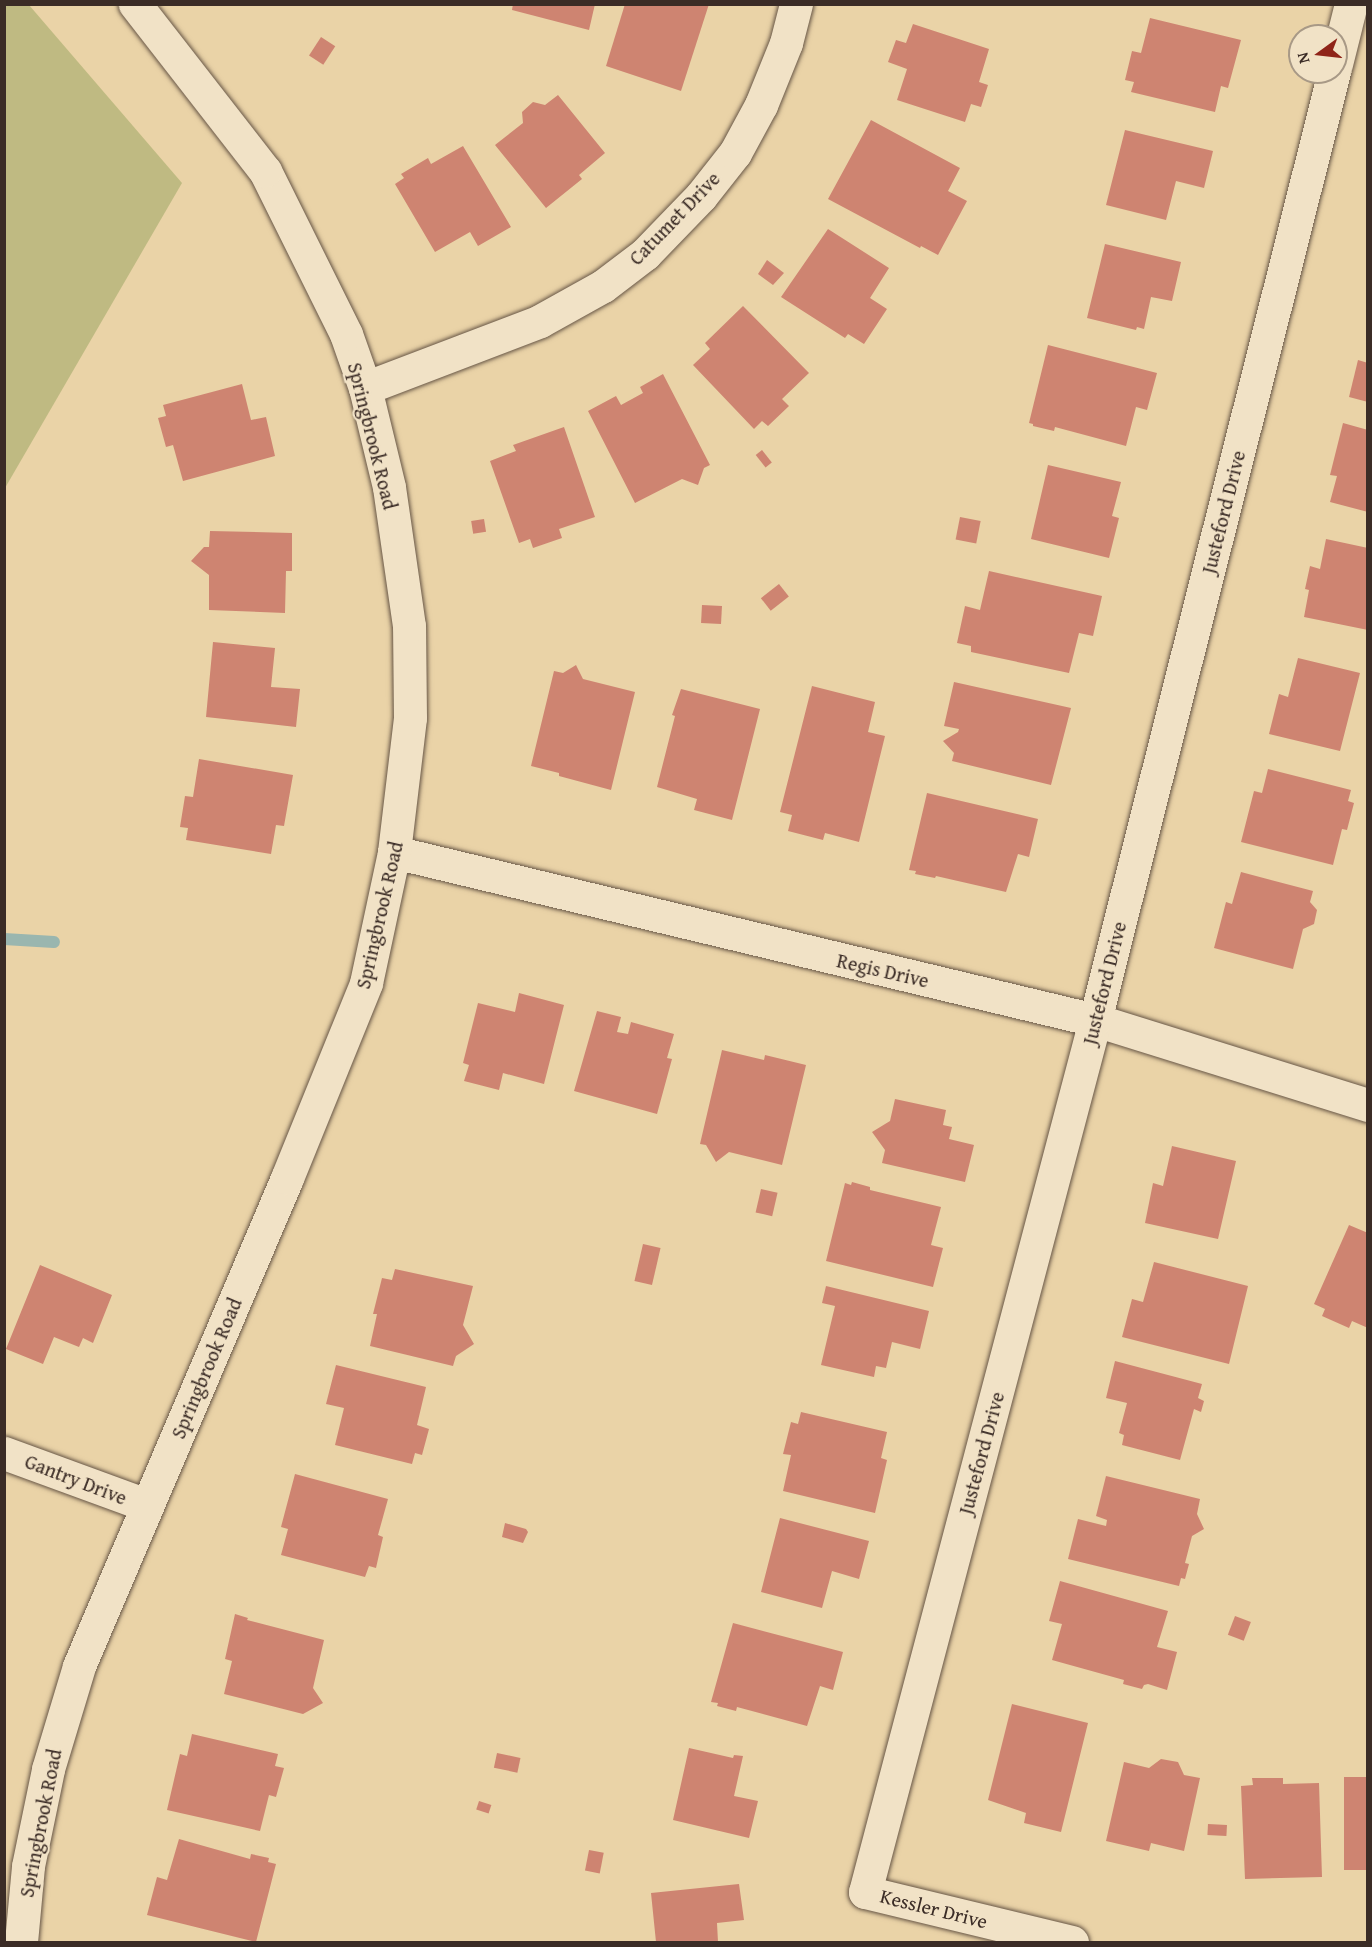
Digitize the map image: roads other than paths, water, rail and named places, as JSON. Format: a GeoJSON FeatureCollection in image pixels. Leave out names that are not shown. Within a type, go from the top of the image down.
{"type":"FeatureCollection","features":[{"type":"Feature","properties":{"kind":"street","name":"Springbrook Road"},"geometry":{"type":"LineString","coordinates":[[21,1942],[28,1866],[48,1768],[79,1666],[287,1178],[366,983],[394,852],[410,718],[409,626],[389,487],[364,388],[332,302],[265,171],[135,4]]}},
{"type":"Feature","properties":{"kind":"street","name":"Catumet Drive"},"geometry":{"type":"LineString","coordinates":[[364,388],[540,321],[603,286],[645,254],[701,196],[735,153],[761,105],[786,43],[796,4]]}},
{"type":"Feature","properties":{"kind":"street"},"geometry":{"type":"LineString","coordinates":[[1346,24],[1351,4]]}},
{"type":"Feature","properties":{"kind":"street","name":"Justeford Drive"},"geometry":{"type":"LineString","coordinates":[[865,1892],[1095,1020],[1331,84]]}},
{"type":"Feature","properties":{"kind":"street","name":"Regis Drive"},"geometry":{"type":"LineString","coordinates":[[394,852],[1095,1020],[1368,1105]]}},
{"type":"Feature","properties":{"kind":"street","name":"Gantry Drive"},"geometry":{"type":"LineString","coordinates":[[4,1454],[146,1505]]}},
{"type":"Feature","properties":{"kind":"street","name":"Kessler Drive"},"geometry":{"type":"LineString","coordinates":[[865,1892],[1072,1942]]}},
{"type":"Feature","properties":{"kind":"waterway"},"geometry":{"type":"LineString","coordinates":[[4,939],[54,942]]}}]}
